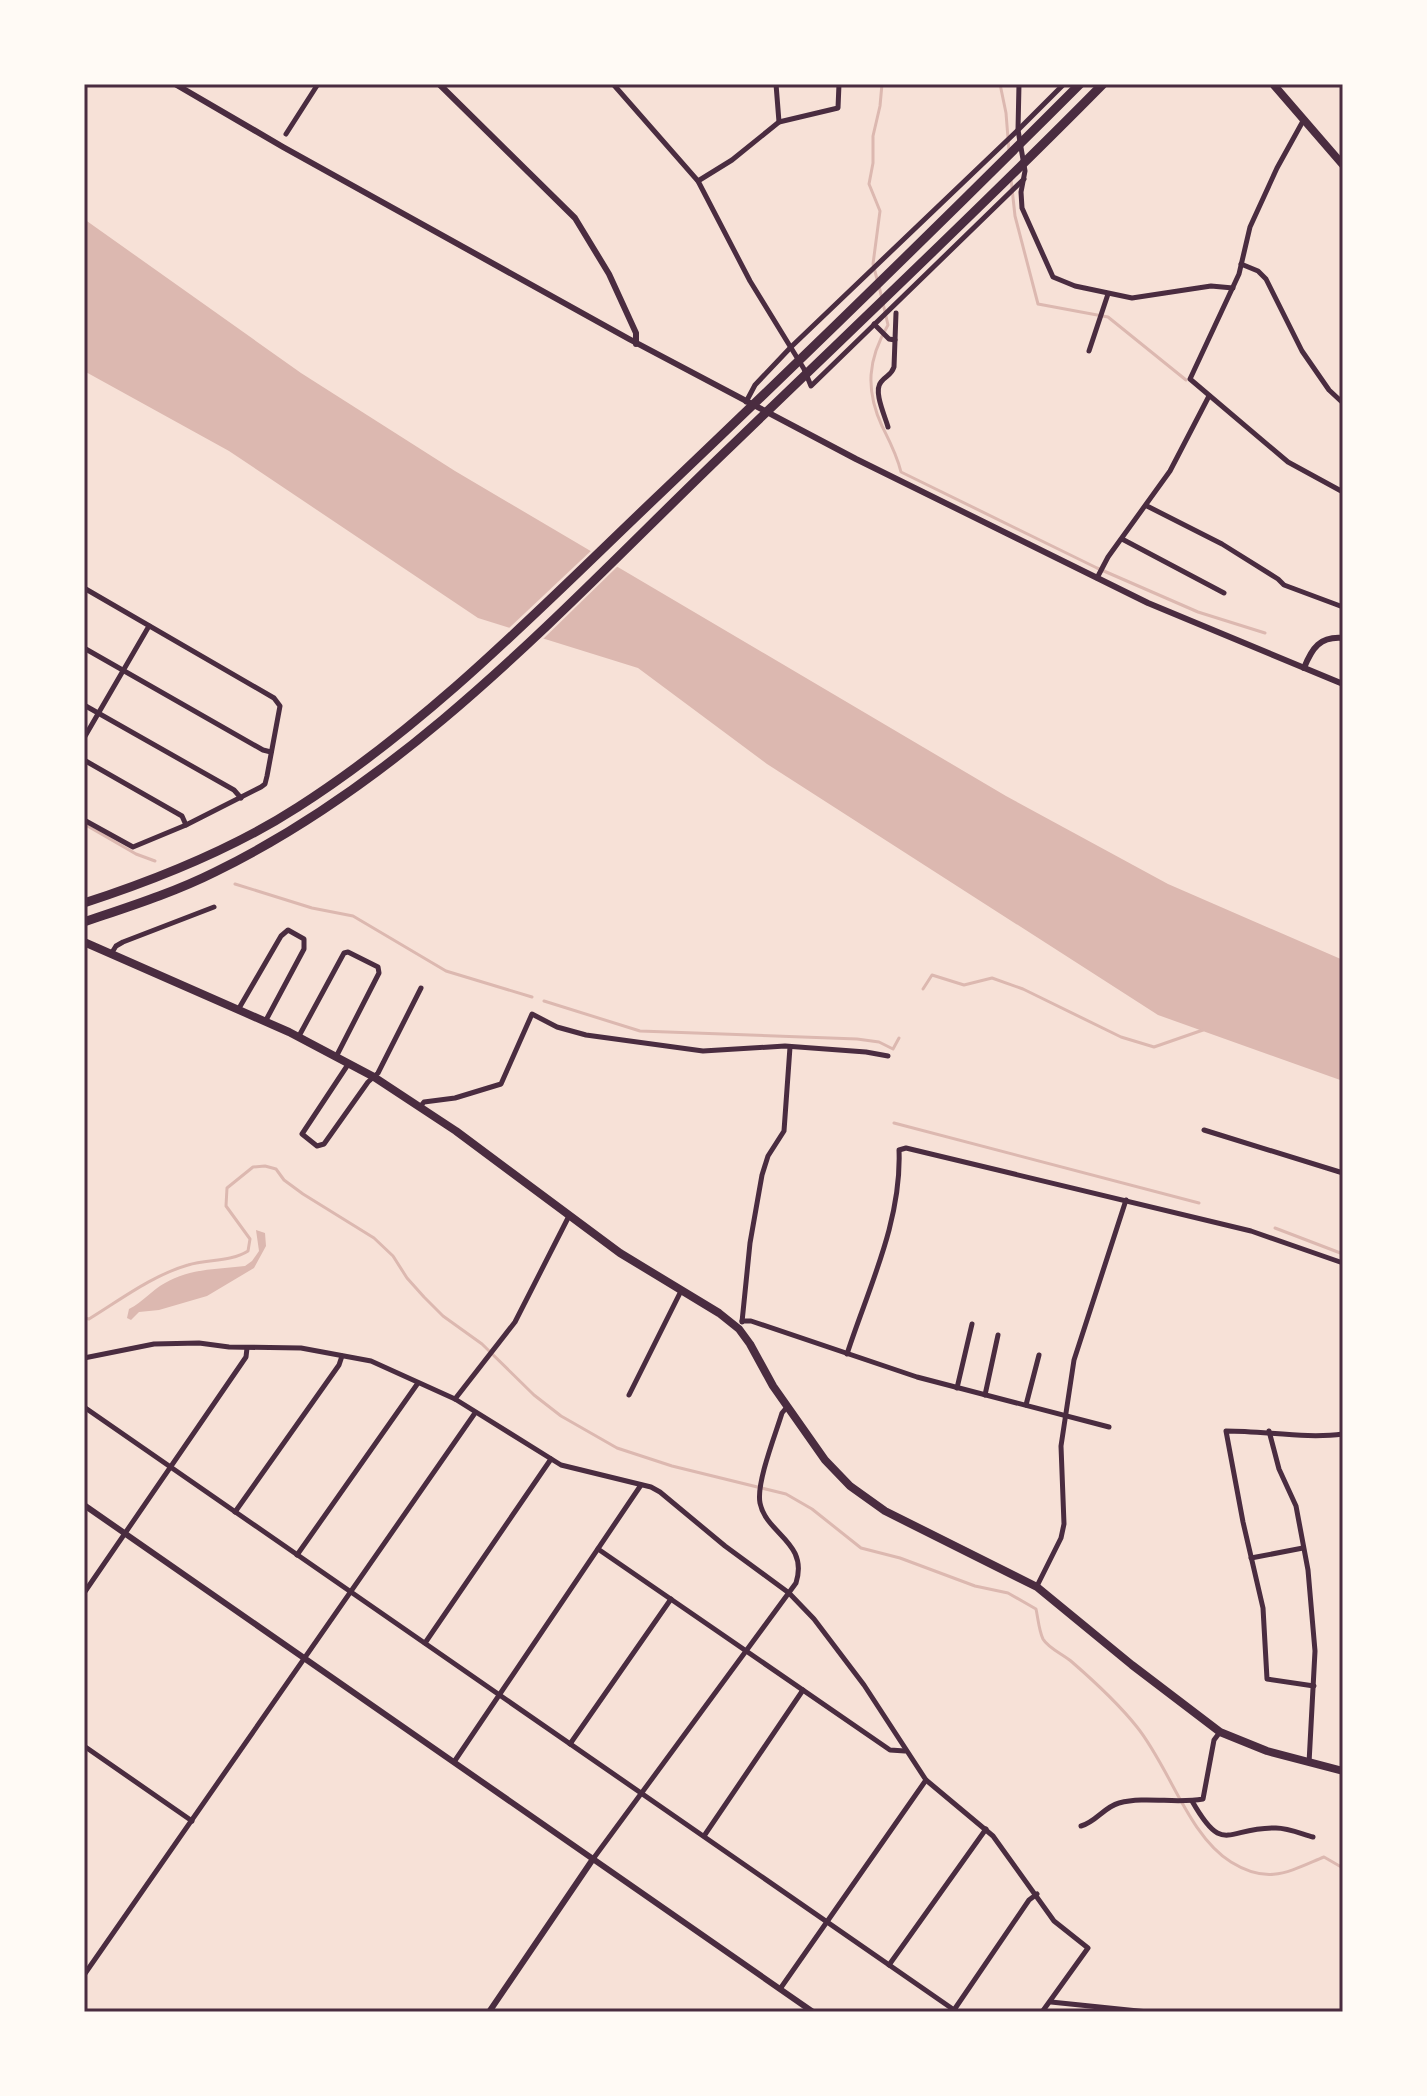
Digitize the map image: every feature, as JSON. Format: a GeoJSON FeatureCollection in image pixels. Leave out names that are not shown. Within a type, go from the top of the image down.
{"type":"FeatureCollection","features":[{"type":"Feature","properties":{"kind":"highway"},"geometry":{"type":"LineString","coordinates":[[84,903],[165,874],[297,809],[368,760],[452,691],[770,389],[1080,84]]}},
{"type":"Feature","properties":{"kind":"highway"},"geometry":{"type":"LineString","coordinates":[[84,922],[153,899],[215,872],[287,833],[382,768],[504,665],[921,264],[1103,84]]}},
{"type":"Feature","properties":{"kind":"main road"},"geometry":{"type":"LineString","coordinates":[[1273,84],[1343,165]]}},
{"type":"Feature","properties":{"kind":"main road"},"geometry":{"type":"LineString","coordinates":[[84,942],[299,1036],[337,1055],[420,1107],[620,1253],[740,1325],[787,1407],[825,1460],[865,1498],[1037,1587],[1220,1732],[1247,1744],[1343,1771]]}},
{"type":"Feature","properties":{"kind":"street"},"geometry":{"type":"LineString","coordinates":[[175,84],[636,344],[746,402],[1097,578],[1199,625],[1343,684]]}},
{"type":"Feature","properties":{"kind":"street"},"geometry":{"type":"LineString","coordinates":[[286,134],[318,84]]}},
{"type":"Feature","properties":{"kind":"street"},"geometry":{"type":"LineString","coordinates":[[439,84],[575,218],[609,274],[636,333],[636,344]]}},
{"type":"Feature","properties":{"kind":"street"},"geometry":{"type":"LineString","coordinates":[[613,84],[698,181],[750,281],[811,386],[1024,179]]}},
{"type":"Feature","properties":{"kind":"street"},"geometry":{"type":"LineString","coordinates":[[776,84],[779,122]]}},
{"type":"Feature","properties":{"kind":"street"},"geometry":{"type":"LineString","coordinates":[[698,181],[732,160],[779,122],[838,108],[839,84]]}},
{"type":"Feature","properties":{"kind":"street"},"geometry":{"type":"LineString","coordinates":[[1019,84],[1018,130],[1024,179],[1022,208],[1053,277],[1075,286],[1132,298],[1211,286],[1233,288]]}},
{"type":"Feature","properties":{"kind":"street"},"geometry":{"type":"LineString","coordinates":[[746,402],[755,385],[791,347],[1064,84]]}},
{"type":"Feature","properties":{"kind":"street"},"geometry":{"type":"LineString","coordinates":[[1304,120],[1277,168],[1250,227],[1233,288],[1190,379],[1288,462],[1343,492]]}},
{"type":"Feature","properties":{"kind":"street"},"geometry":{"type":"LineString","coordinates":[[1241,264],[1258,271],[1266,279],[1298,344],[1329,390],[1343,403]]}},
{"type":"Feature","properties":{"kind":"street"},"geometry":{"type":"LineString","coordinates":[[1089,351],[1108,294]]}},
{"type":"Feature","properties":{"kind":"street"},"geometry":{"type":"LineString","coordinates":[[888,427],[879,387],[893,371],[896,313]]}},
{"type":"Feature","properties":{"kind":"street"},"geometry":{"type":"LineString","coordinates":[[874,324],[889,339],[895,340]]}},
{"type":"Feature","properties":{"kind":"street"},"geometry":{"type":"LineString","coordinates":[[1097,578],[1170,471],[1209,396]]}},
{"type":"Feature","properties":{"kind":"street"},"geometry":{"type":"LineString","coordinates":[[1147,506],[1222,544],[1284,585],[1343,607]]}},
{"type":"Feature","properties":{"kind":"street"},"geometry":{"type":"LineString","coordinates":[[1122,539],[1224,593]]}},
{"type":"Feature","properties":{"kind":"street"},"geometry":{"type":"LineString","coordinates":[[84,588],[278,700],[280,706],[265,784],[241,798],[133,847],[84,820]]}},
{"type":"Feature","properties":{"kind":"street"},"geometry":{"type":"LineString","coordinates":[[84,738],[149,626]]}},
{"type":"Feature","properties":{"kind":"street"},"geometry":{"type":"LineString","coordinates":[[1304,668],[1318,643],[1327,638],[1343,638]]}},
{"type":"Feature","properties":{"kind":"street"},"geometry":{"type":"LineString","coordinates":[[84,648],[271,752]]}},
{"type":"Feature","properties":{"kind":"street"},"geometry":{"type":"LineString","coordinates":[[84,705],[234,790],[241,798]]}},
{"type":"Feature","properties":{"kind":"street"},"geometry":{"type":"LineString","coordinates":[[84,760],[182,816],[186,825]]}},
{"type":"Feature","properties":{"kind":"street"},"geometry":{"type":"LineString","coordinates":[[111,955],[116,946],[123,942],[214,907]]}},
{"type":"Feature","properties":{"kind":"street"},"geometry":{"type":"LineString","coordinates":[[238,1010],[281,936],[288,930],[304,939],[304,949],[265,1022]]}},
{"type":"Feature","properties":{"kind":"street"},"geometry":{"type":"LineString","coordinates":[[299,1036],[344,953],[348,952],[378,967],[379,973],[337,1055]]}},
{"type":"Feature","properties":{"kind":"street"},"geometry":{"type":"LineString","coordinates":[[349,1063],[302,1134],[317,1146],[324,1144],[374,1077],[421,988]]}},
{"type":"Feature","properties":{"kind":"street"},"geometry":{"type":"LineString","coordinates":[[420,1107],[424,1102],[455,1098],[501,1084],[532,1014],[557,1027],[586,1035],[703,1051],[790,1047],[888,1056]]}},
{"type":"Feature","properties":{"kind":"street"},"geometry":{"type":"LineString","coordinates":[[790,1047],[784,1131],[768,1156],[762,1175],[740,1325],[751,1321],[957,1388],[1109,1427]]}},
{"type":"Feature","properties":{"kind":"street"},"geometry":{"type":"LineString","coordinates":[[1204,1130],[1343,1173]]}},
{"type":"Feature","properties":{"kind":"street"},"geometry":{"type":"LineString","coordinates":[[847,1354],[885,1248],[896,1189],[899,1150],[911,1148],[1251,1231],[1343,1263]]}},
{"type":"Feature","properties":{"kind":"street"},"geometry":{"type":"LineString","coordinates":[[1037,1587],[1061,1538],[1064,1524],[1060,1450],[1064,1414],[1082,1330],[1126,1200]]}},
{"type":"Feature","properties":{"kind":"street"},"geometry":{"type":"LineString","coordinates":[[455,1399],[515,1322],[569,1216]]}},
{"type":"Feature","properties":{"kind":"street"},"geometry":{"type":"LineString","coordinates":[[629,1395],[681,1291]]}},
{"type":"Feature","properties":{"kind":"street"},"geometry":{"type":"LineString","coordinates":[[957,1388],[972,1324]]}},
{"type":"Feature","properties":{"kind":"street"},"geometry":{"type":"LineString","coordinates":[[985,1395],[998,1335]]}},
{"type":"Feature","properties":{"kind":"street"},"geometry":{"type":"LineString","coordinates":[[84,1358],[169,1343],[199,1343],[247,1348],[301,1348],[371,1361],[455,1399],[569,1468],[660,1492],[725,1546],[789,1593],[814,1619],[864,1685],[926,1780],[986,1829],[1054,1921],[1088,1948],[1042,2012]]}},
{"type":"Feature","properties":{"kind":"street"},"geometry":{"type":"LineString","coordinates":[[84,1593],[246,1357],[247,1348]]}},
{"type":"Feature","properties":{"kind":"street"},"geometry":{"type":"LineString","coordinates":[[1026,1405],[1039,1355]]}},
{"type":"Feature","properties":{"kind":"street"},"geometry":{"type":"LineString","coordinates":[[235,1512],[339,1365],[342,1356]]}},
{"type":"Feature","properties":{"kind":"street"},"geometry":{"type":"LineString","coordinates":[[297,1555],[418,1383]]}},
{"type":"Feature","properties":{"kind":"street"},"geometry":{"type":"LineString","coordinates":[[84,1407],[956,2011],[1029,1900],[1037,1894]]}},
{"type":"Feature","properties":{"kind":"street"},"geometry":{"type":"LineString","coordinates":[[489,2012],[593,1859],[789,1593],[799,1575],[796,1556],[787,1539],[763,1512],[760,1504],[763,1480],[782,1413],[787,1407]]}},
{"type":"Feature","properties":{"kind":"street"},"geometry":{"type":"LineString","coordinates":[[84,1975],[475,1413]]}},
{"type":"Feature","properties":{"kind":"street"},"geometry":{"type":"LineString","coordinates":[[1314,1686],[1267,1679],[1263,1608],[1226,1431],[1269,1431],[1322,1437],[1343,1434]]}},
{"type":"Feature","properties":{"kind":"street"},"geometry":{"type":"LineString","coordinates":[[1269,1431],[1279,1469],[1296,1506],[1308,1570],[1315,1651],[1309,1763]]}},
{"type":"Feature","properties":{"kind":"street"},"geometry":{"type":"LineString","coordinates":[[425,1643],[551,1459]]}},
{"type":"Feature","properties":{"kind":"street"},"geometry":{"type":"LineString","coordinates":[[454,1762],[641,1485]]}},
{"type":"Feature","properties":{"kind":"street"},"geometry":{"type":"LineString","coordinates":[[84,1505],[813,2012]]}},
{"type":"Feature","properties":{"kind":"street"},"geometry":{"type":"LineString","coordinates":[[1251,1558],[1303,1548]]}},
{"type":"Feature","properties":{"kind":"street"},"geometry":{"type":"LineString","coordinates":[[598,1549],[890,1750],[905,1751]]}},
{"type":"Feature","properties":{"kind":"street"},"geometry":{"type":"LineString","coordinates":[[570,1744],[671,1599]]}},
{"type":"Feature","properties":{"kind":"street"},"geometry":{"type":"LineString","coordinates":[[704,1836],[803,1690]]}},
{"type":"Feature","properties":{"kind":"street"},"geometry":{"type":"LineString","coordinates":[[1081,1826],[1093,1823],[1107,1809],[1121,1803],[1203,1799],[1214,1740],[1220,1732]]}},
{"type":"Feature","properties":{"kind":"street"},"geometry":{"type":"LineString","coordinates":[[84,1746],[192,1821]]}},
{"type":"Feature","properties":{"kind":"street"},"geometry":{"type":"LineString","coordinates":[[780,1989],[926,1780]]}},
{"type":"Feature","properties":{"kind":"street"},"geometry":{"type":"LineString","coordinates":[[1192,1801],[1206,1826],[1215,1834],[1278,1828],[1313,1837]]}},
{"type":"Feature","properties":{"kind":"street"},"geometry":{"type":"LineString","coordinates":[[889,1965],[986,1829]]}},
{"type":"Feature","properties":{"kind":"street"},"geometry":{"type":"LineString","coordinates":[[1050,2001],[1148,2012]]}},
{"type":"Feature","properties":{"kind":"shaded area"},"geometry":{"type":"Polygon","coordinates":[[[84,219],[301,373],[455,471],[1006,796],[1168,884],[1343,960],[1343,1081],[1158,1015],[767,764],[638,668],[478,618],[229,451],[84,371],[84,219]]]}},
{"type":"Feature","properties":{"kind":"shaded area"},"geometry":{"type":"Polygon","coordinates":[[[256,1230],[265,1233],[266,1246],[254,1268],[207,1296],[159,1310],[139,1312],[131,1320],[127,1318],[129,1309],[174,1278],[204,1270],[245,1266],[259,1251],[256,1230]]]}},
{"type":"Feature","properties":{"kind":"pier"},"geometry":{"type":"Polygon","coordinates":[[[594,548],[620,564],[540,642],[506,631],[594,548]]]}},
{"type":"Feature","properties":{"kind":"waterway"},"geometry":{"type":"LineString","coordinates":[[877,279],[873,264],[880,211],[869,184],[882,84]]}},
{"type":"Feature","properties":{"kind":"waterway"},"geometry":{"type":"LineString","coordinates":[[1000,84],[1009,151]]}},
{"type":"Feature","properties":{"kind":"waterway"},"geometry":{"type":"LineString","coordinates":[[1011,179],[1015,216],[1038,304],[1108,317],[1186,380]]}},
{"type":"Feature","properties":{"kind":"waterway"},"geometry":{"type":"LineString","coordinates":[[879,286],[888,325],[876,350],[871,387],[877,412],[901,472],[1097,568],[1198,612],[1265,633]]}},
{"type":"Feature","properties":{"kind":"waterway"},"geometry":{"type":"LineString","coordinates":[[84,824],[136,854],[155,861]]}},
{"type":"Feature","properties":{"kind":"waterway"},"geometry":{"type":"LineString","coordinates":[[235,884],[312,908],[353,916],[446,971],[532,997]]}},
{"type":"Feature","properties":{"kind":"waterway"},"geometry":{"type":"LineString","coordinates":[[923,989],[932,975],[964,985],[992,978],[1023,989],[1121,1037],[1154,1047],[1203,1030]]}},
{"type":"Feature","properties":{"kind":"waterway"},"geometry":{"type":"LineString","coordinates":[[544,1001],[640,1031],[857,1039],[879,1042],[893,1049],[899,1038]]}},
{"type":"Feature","properties":{"kind":"waterway"},"geometry":{"type":"LineString","coordinates":[[894,1123],[1199,1203]]}},
{"type":"Feature","properties":{"kind":"waterway"},"geometry":{"type":"LineString","coordinates":[[84,1318],[89,1319],[175,1269],[234,1257],[248,1251],[250,1239],[226,1206],[227,1188],[253,1167],[276,1169],[284,1180],[303,1194],[374,1238],[443,1316],[482,1344],[534,1395],[561,1416],[617,1448],[672,1466],[786,1494],[812,1509],[861,1548],[900,1558],[975,1586],[1008,1593],[1036,1609],[1045,1642],[1089,1677],[1130,1718],[1149,1743],[1191,1818],[1216,1850],[1231,1862],[1244,1869],[1267,1874],[1289,1871],[1324,1857],[1343,1868]]}},
{"type":"Feature","properties":{"kind":"waterway"},"geometry":{"type":"LineString","coordinates":[[1275,1228],[1343,1254]]}}]}
